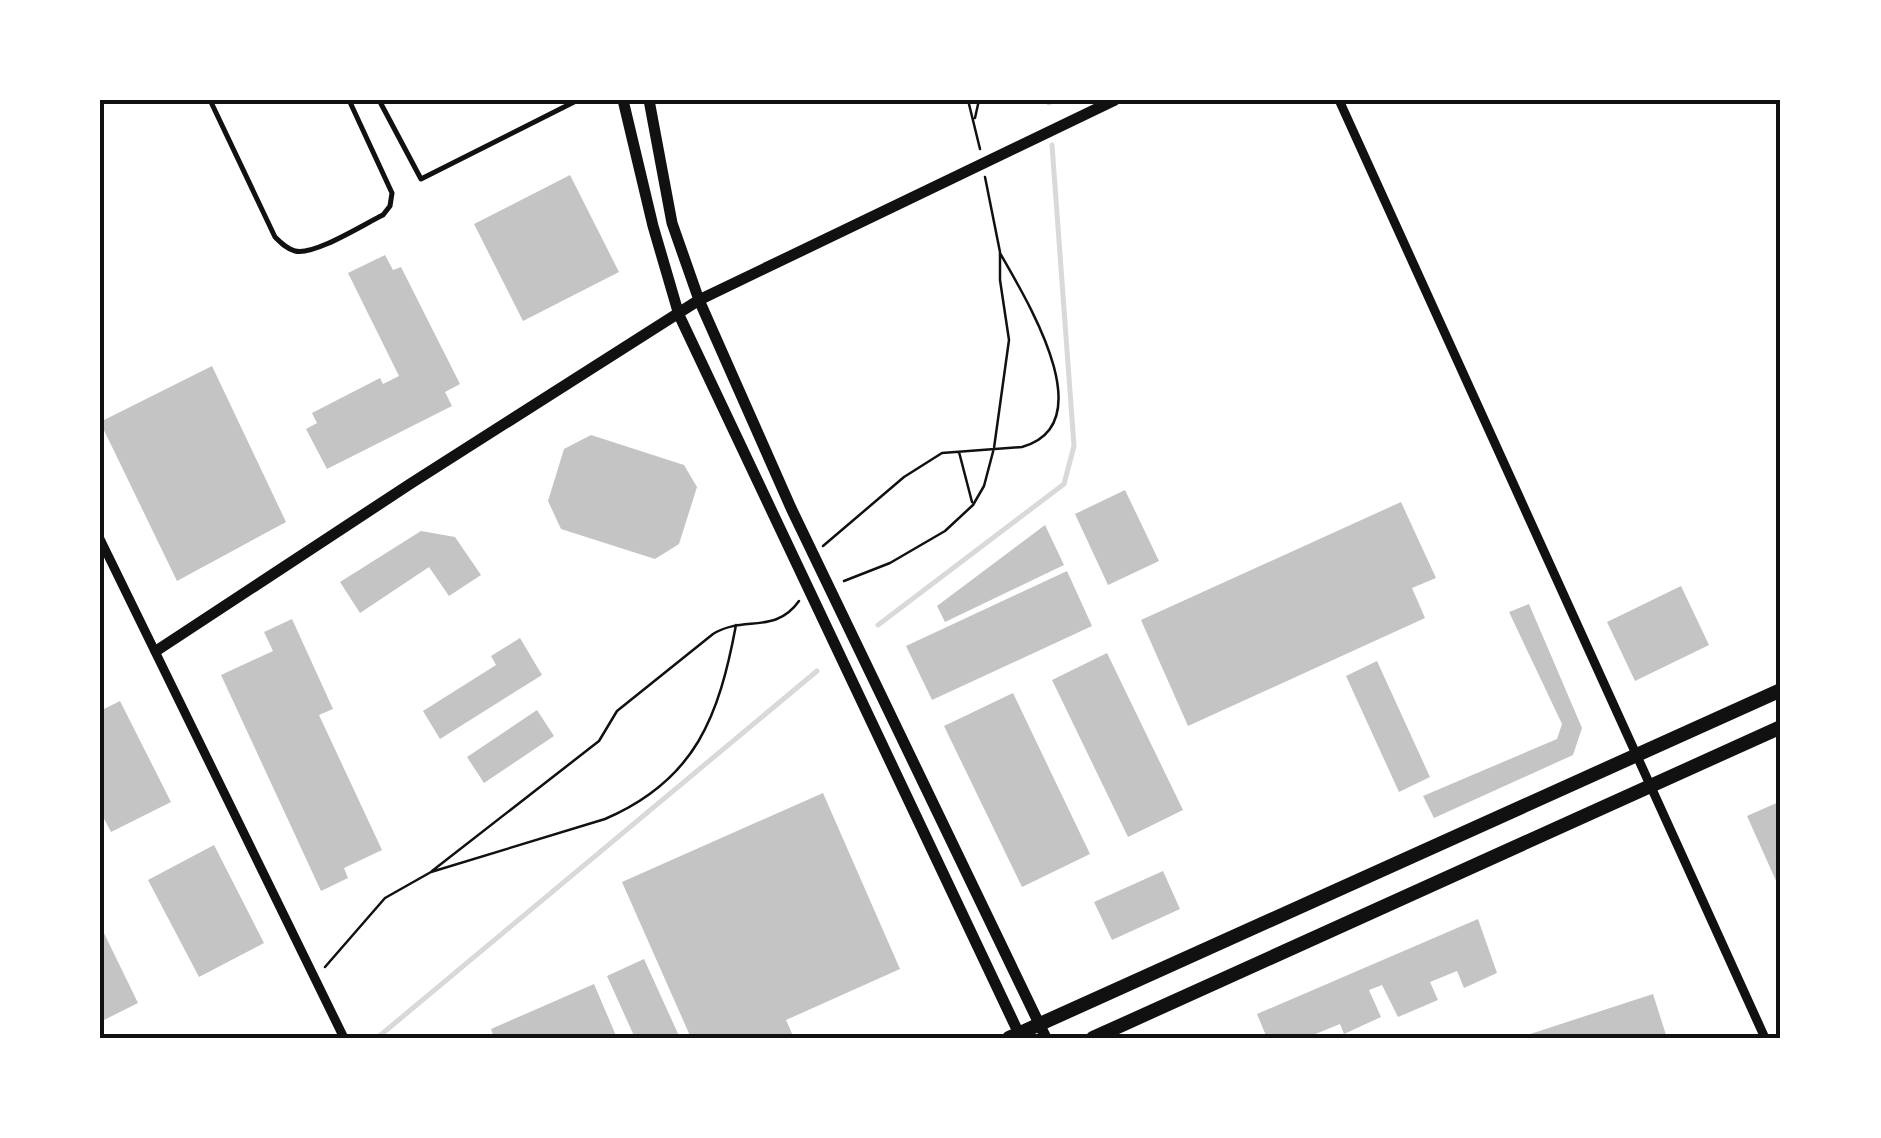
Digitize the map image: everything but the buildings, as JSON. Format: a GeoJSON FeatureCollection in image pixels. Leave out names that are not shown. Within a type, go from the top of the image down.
{"type":"FeatureCollection","features":[{"type":"Feature","properties":{"kind":"main road"},"geometry":{"type":"LineString","coordinates":[[1016,1036],[1043,1031],[1781,690]]}},
{"type":"Feature","properties":{"kind":"main road"},"geometry":{"type":"LineString","coordinates":[[1093,1038],[1781,727]]}},
{"type":"Feature","properties":{"kind":"street"},"geometry":{"type":"LineString","coordinates":[[623,100],[679,315],[1016,1036]]}},
{"type":"Feature","properties":{"kind":"street"},"geometry":{"type":"LineString","coordinates":[[649,100],[672,222],[699,300],[813,554],[1043,1031]]}},
{"type":"Feature","properties":{"kind":"street"},"geometry":{"type":"LineString","coordinates":[[156,651],[699,300],[1114,100]]}},
{"type":"Feature","properties":{"kind":"street"},"geometry":{"type":"LineString","coordinates":[[1339,100],[1765,1038]]}},
{"type":"Feature","properties":{"kind":"street"},"geometry":{"type":"LineString","coordinates":[[100,539],[344,1038]]}},
{"type":"Feature","properties":{"kind":"lane"},"geometry":{"type":"LineString","coordinates":[[210,100],[275,237],[298,253],[313,250],[384,215],[390,206],[392,193],[348,100]]}},
{"type":"Feature","properties":{"kind":"lane"},"geometry":{"type":"LineString","coordinates":[[379,100],[421,179],[578,100]]}},
{"type":"Feature","properties":{"kind":"path"},"geometry":{"type":"LineString","coordinates":[[829,587],[890,563],[944,531],[973,505],[984,486],[994,448],[1010,340],[1000,280],[1000,252],[968,100]]}},
{"type":"Feature","properties":{"kind":"path"},"geometry":{"type":"LineString","coordinates":[[974,121],[979,100]]}},
{"type":"Feature","properties":{"kind":"path"},"geometry":{"type":"LineString","coordinates":[[813,554],[904,478],[942,453],[1034,444],[1055,422],[1059,394],[1051,357],[1028,302],[1000,252]]}},
{"type":"Feature","properties":{"kind":"path"},"geometry":{"type":"LineString","coordinates":[[958,450],[973,505]]}},
{"type":"Feature","properties":{"kind":"path"},"geometry":{"type":"LineString","coordinates":[[315,978],[385,898],[431,872],[599,742],[617,711],[714,634],[786,617],[807,586]]}},
{"type":"Feature","properties":{"kind":"path"},"geometry":{"type":"LineString","coordinates":[[431,872],[605,819],[622,812],[670,778],[690,758],[704,734],[728,665],[736,626]]}},
{"type":"Feature","properties":{"kind":"waterway"},"geometry":{"type":"LineString","coordinates":[[878,625],[1064,484],[1074,446],[1052,145]]}},
{"type":"Feature","properties":{"kind":"waterway"},"geometry":{"type":"LineString","coordinates":[[377,1038],[817,671]]}}]}
